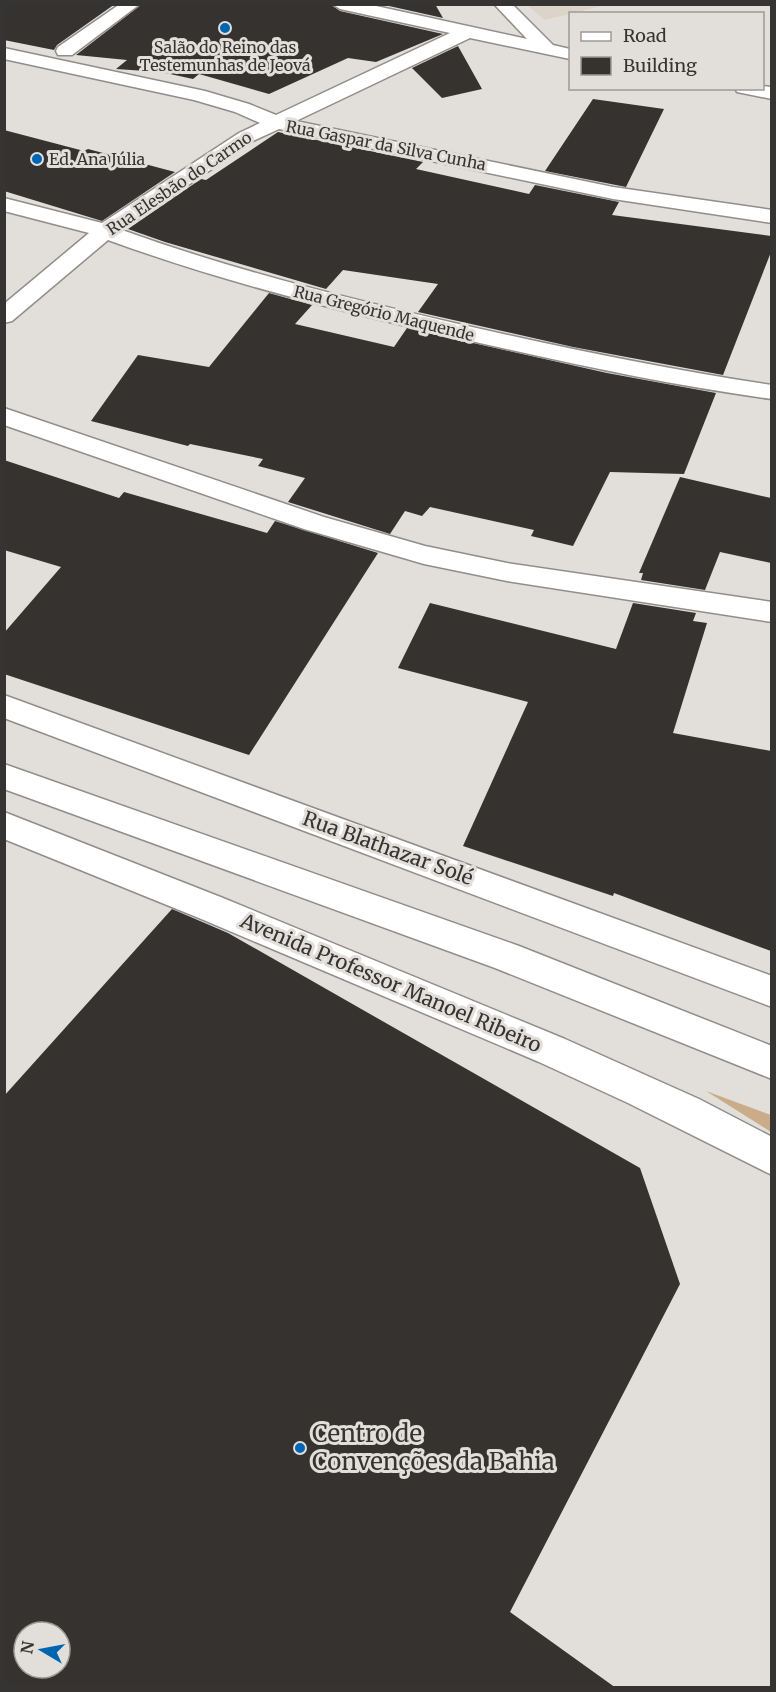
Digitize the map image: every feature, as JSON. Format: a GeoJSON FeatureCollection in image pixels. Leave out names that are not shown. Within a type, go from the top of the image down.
{"type":"FeatureCollection","features":[{"type":"Feature","properties":{"kind":"street"},"geometry":{"type":"LineString","coordinates":[[65,51],[132,4]]}},
{"type":"Feature","properties":{"kind":"street"},"geometry":{"type":"LineString","coordinates":[[340,4],[569,54]]}},
{"type":"Feature","properties":{"kind":"street"},"geometry":{"type":"LineString","coordinates":[[502,4],[546,48]]}},
{"type":"Feature","properties":{"kind":"street","name":"Rua Elesbão do Carmo"},"geometry":{"type":"LineString","coordinates":[[4,316],[105,231],[209,160],[274,122],[469,31]]}},
{"type":"Feature","properties":{"kind":"street","name":"Rua Gaspar da Silva Cunha"},"geometry":{"type":"LineString","coordinates":[[4,53],[198,95],[242,108],[274,122],[613,193],[771,217]]}},
{"type":"Feature","properties":{"kind":"street"},"geometry":{"type":"LineString","coordinates":[[755,90],[771,93]]}},
{"type":"Feature","properties":{"kind":"street","name":"Rua Gregório Maquende"},"geometry":{"type":"LineString","coordinates":[[4,204],[105,231],[170,255],[333,302],[598,363],[680,379],[771,392]]}},
{"type":"Feature","properties":{"kind":"street"},"geometry":{"type":"LineString","coordinates":[[4,416],[314,523],[424,555],[507,572],[771,612]]}},
{"type":"Feature","properties":{"kind":"street","name":"Rua Blathazar Solé"},"geometry":{"type":"LineString","coordinates":[[4,706],[771,992]]}},
{"type":"Feature","properties":{"kind":"street"},"geometry":{"type":"LineString","coordinates":[[4,776],[507,957],[771,1063]]}},
{"type":"Feature","properties":{"kind":"street","name":"Avenida Professor Manoel Ribeiro"},"geometry":{"type":"LineString","coordinates":[[4,825],[143,878],[580,1062],[664,1101],[771,1157]]}},
{"type":"Feature","properties":{"kind":"shaded area"},"geometry":{"type":"Polygon","coordinates":[[[527,5],[605,5],[569,12],[569,14],[545,20],[527,5]]]}},
{"type":"Feature","properties":{"kind":"shaded area"},"geometry":{"type":"Polygon","coordinates":[[[706,1091],[771,1115],[771,1132],[706,1091]]]}},
{"type":"Feature","properties":{"kind":"building"},"geometry":{"type":"Polygon","coordinates":[[[4,4],[115,4],[57,45],[54,50],[4,40],[4,4]]]}},
{"type":"Feature","properties":{"kind":"building"},"geometry":{"type":"Polygon","coordinates":[[[142,4],[330,4],[340,11],[443,34],[376,62],[348,58],[269,94],[199,74],[193,79],[161,72],[116,69],[127,60],[76,55],[142,4]]]}},
{"type":"Feature","properties":{"kind":"building"},"geometry":{"type":"Polygon","coordinates":[[[380,4],[435,4],[443,18],[380,4]]]}},
{"type":"Feature","properties":{"kind":"building"},"geometry":{"type":"Polygon","coordinates":[[[458,46],[482,89],[442,98],[412,68],[458,46]]]}},
{"type":"Feature","properties":{"kind":"building"},"geometry":{"type":"Polygon","coordinates":[[[593,99],[664,109],[626,187],[545,171],[593,99]]]}},
{"type":"Feature","properties":{"kind":"building"},"geometry":{"type":"Polygon","coordinates":[[[4,130],[175,172],[102,221],[4,191],[4,130]]]}},
{"type":"Feature","properties":{"kind":"building"},"geometry":{"type":"Polygon","coordinates":[[[278,132],[423,162],[416,169],[529,194],[535,185],[619,202],[612,215],[771,236],[771,252],[723,375],[573,347],[418,312],[438,284],[343,270],[326,289],[128,229],[201,179],[206,180],[278,132]]]}},
{"type":"Feature","properties":{"kind":"building"},"geometry":{"type":"Polygon","coordinates":[[[269,293],[312,305],[295,324],[394,347],[407,328],[607,373],[716,393],[684,474],[610,472],[573,546],[531,536],[534,530],[430,507],[422,516],[405,511],[390,534],[288,502],[305,478],[258,466],[263,459],[190,444],[188,446],[91,421],[138,355],[209,367],[269,293]]]}},
{"type":"Feature","properties":{"kind":"building"},"geometry":{"type":"Polygon","coordinates":[[[4,460],[119,498],[124,492],[267,533],[275,521],[378,553],[249,755],[4,674],[4,633],[61,567],[4,550],[4,460]]]}},
{"type":"Feature","properties":{"kind":"building"},"geometry":{"type":"Polygon","coordinates":[[[680,477],[771,498],[771,563],[720,552],[705,590],[641,580],[643,573],[639,573],[680,477]]]}},
{"type":"Feature","properties":{"kind":"building"},"geometry":{"type":"Polygon","coordinates":[[[430,603],[616,649],[633,603],[696,613],[693,621],[707,623],[673,733],[771,751],[771,951],[614,893],[613,896],[463,846],[528,702],[398,668],[430,603]]]}},
{"type":"Feature","properties":{"kind":"building","name":"Centro de Convenções da Bahia"},"geometry":{"type":"Polygon","coordinates":[[[172,909],[228,933],[640,1168],[680,1284],[510,1612],[616,1688],[4,1688],[4,1096],[172,909]]]}},
{"type":"Feature","properties":{"kind":"place","name":"Salão do Reino das Testemunhas de Jeová"},"geometry":{"type":"Point","coordinates":[225,28]}},
{"type":"Feature","properties":{"kind":"place","name":"Ed. Ana Júlia"},"geometry":{"type":"Point","coordinates":[37,159]}},
{"type":"Feature","properties":{"kind":"place","name":"Centro de Convenções da Bahia"},"geometry":{"type":"Point","coordinates":[300,1448]}}]}
